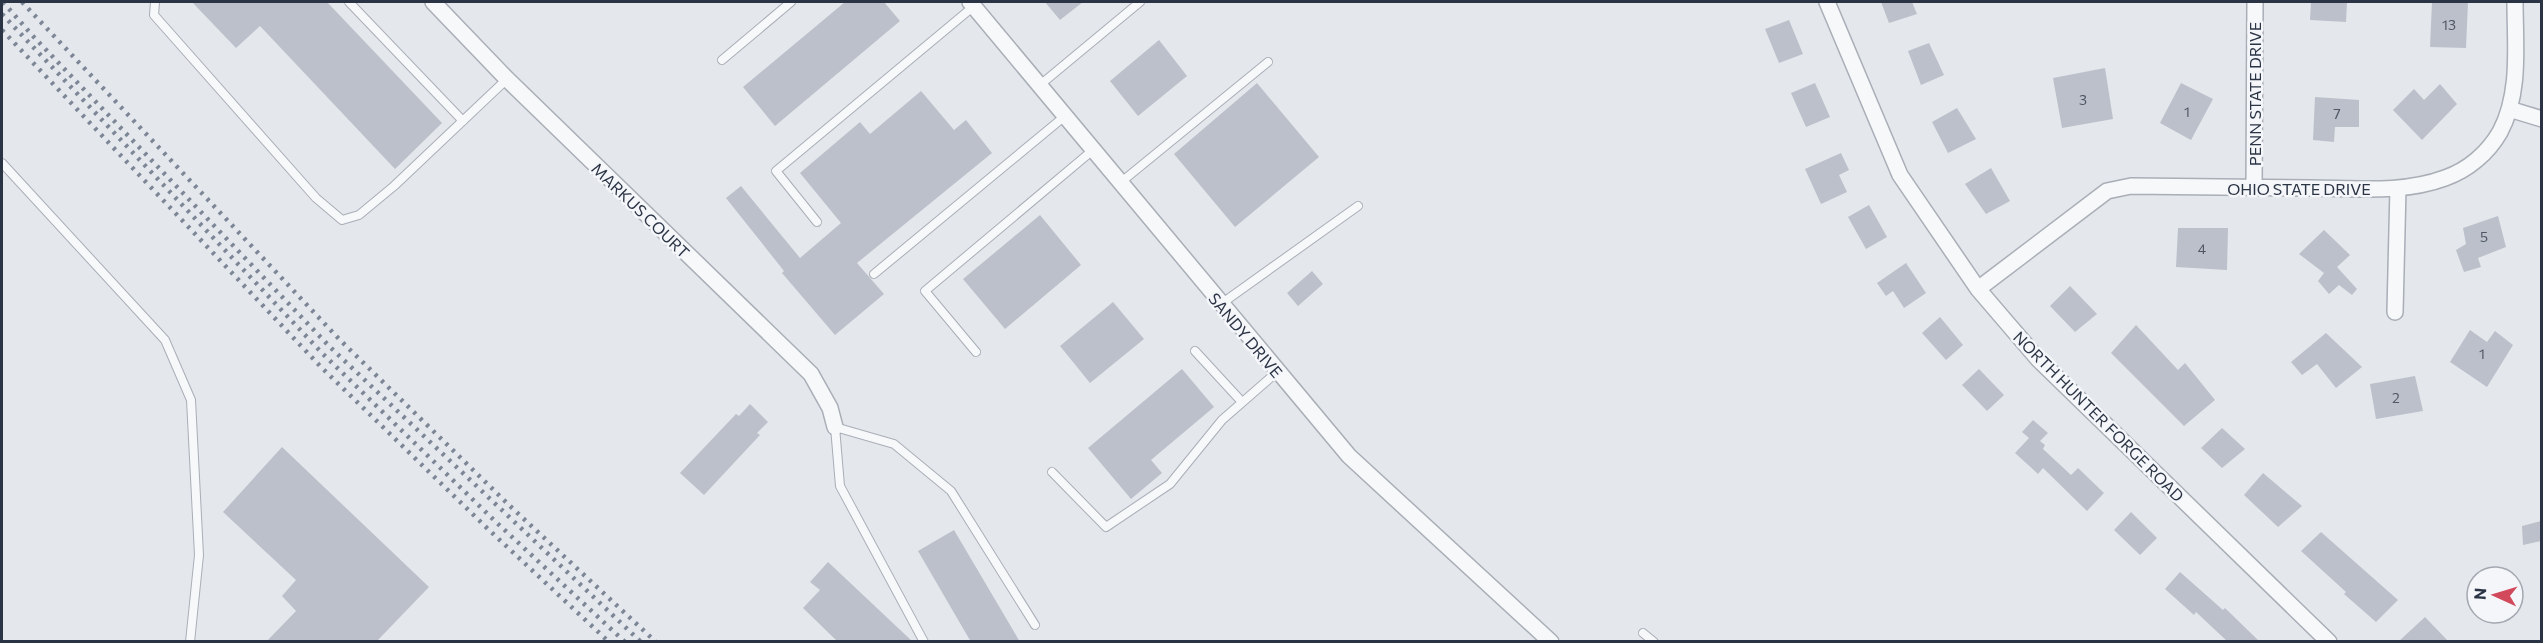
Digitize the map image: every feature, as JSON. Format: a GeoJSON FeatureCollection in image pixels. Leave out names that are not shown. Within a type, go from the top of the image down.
{"type":"FeatureCollection","features":[{"type":"Feature","properties":{"kind":"street","name":"MARKUS COURT"},"geometry":{"type":"LineString","coordinates":[[433,2],[507,79],[811,374],[825,399],[835,427]]}},
{"type":"Feature","properties":{"kind":"street","name":"NORTH HUNTER FORGE ROAD"},"geometry":{"type":"LineString","coordinates":[[1827,2],[1900,175],[1978,289],[2038,359],[2329,642]]}},
{"type":"Feature","properties":{"kind":"street","name":"PENN STATE DRIVE"},"geometry":{"type":"LineString","coordinates":[[2254,187],[2255,2]]}},
{"type":"Feature","properties":{"kind":"street","name":"OHIO STATE DRIVE"},"geometry":{"type":"LineString","coordinates":[[1978,289],[2107,191],[2131,186],[2398,188],[2446,178],[2469,167],[2487,150],[2500,132],[2510,110],[2514,87],[2515,2]]}},
{"type":"Feature","properties":{"kind":"street","name":"SANDY DRIVE"},"geometry":{"type":"LineString","coordinates":[[972,4],[1319,423],[1374,482],[1551,642]]}},
{"type":"Feature","properties":{"kind":"street"},"geometry":{"type":"LineString","coordinates":[[2510,110],[2541,119]]}},
{"type":"Feature","properties":{"kind":"street"},"geometry":{"type":"LineString","coordinates":[[2396,312],[2398,188]]}},
{"type":"Feature","properties":{"kind":"lane"},"geometry":{"type":"LineString","coordinates":[[155,2],[154,15],[316,198],[342,219],[359,215],[507,79]]}},
{"type":"Feature","properties":{"kind":"lane"},"geometry":{"type":"LineString","coordinates":[[349,2],[463,121]]}},
{"type":"Feature","properties":{"kind":"lane"},"geometry":{"type":"LineString","coordinates":[[722,60],[791,2]]}},
{"type":"Feature","properties":{"kind":"lane"},"geometry":{"type":"LineString","coordinates":[[1040,85],[1140,2]]}},
{"type":"Feature","properties":{"kind":"lane"},"geometry":{"type":"LineString","coordinates":[[817,222],[776,171],[972,4]]}},
{"type":"Feature","properties":{"kind":"lane"},"geometry":{"type":"LineString","coordinates":[[1120,183],[1268,62]]}},
{"type":"Feature","properties":{"kind":"lane"},"geometry":{"type":"LineString","coordinates":[[873,274],[1065,116]]}},
{"type":"Feature","properties":{"kind":"lane"},"geometry":{"type":"LineString","coordinates":[[976,352],[925,291],[1093,150]]}},
{"type":"Feature","properties":{"kind":"lane"},"geometry":{"type":"LineString","coordinates":[[2,163],[165,340],[191,400],[199,555],[190,642]]}},
{"type":"Feature","properties":{"kind":"lane"},"geometry":{"type":"LineString","coordinates":[[1221,304],[1359,206]]}},
{"type":"Feature","properties":{"kind":"lane"},"geometry":{"type":"LineString","coordinates":[[1195,351],[1242,402]]}},
{"type":"Feature","properties":{"kind":"lane"},"geometry":{"type":"LineString","coordinates":[[1052,472],[1106,527],[1170,484],[1222,420],[1277,372]]}},
{"type":"Feature","properties":{"kind":"lane"},"geometry":{"type":"LineString","coordinates":[[924,642],[840,486],[835,427],[894,444],[951,491],[1035,625]]}},
{"type":"Feature","properties":{"kind":"lane"},"geometry":{"type":"LineString","coordinates":[[1642,633],[1654,642]]}},
{"type":"Feature","properties":{"kind":"building"},"geometry":{"type":"Polygon","coordinates":[[[192,2],[327,2],[442,123],[395,169],[260,26],[236,48],[192,2]]]}},
{"type":"Feature","properties":{"kind":"building"},"geometry":{"type":"Polygon","coordinates":[[[845,2],[884,2],[900,21],[775,126],[743,87],[845,2]]]}},
{"type":"Feature","properties":{"kind":"building"},"geometry":{"type":"Polygon","coordinates":[[[1045,2],[1083,2],[1060,20],[1045,2]]]}},
{"type":"Feature","properties":{"kind":"building"},"geometry":{"type":"Polygon","coordinates":[[[1881,2],[1912,2],[1917,14],[1889,23],[1881,2]]]}},
{"type":"Feature","properties":{"kind":"building"},"geometry":{"type":"Polygon","coordinates":[[[2311,2],[2347,2],[2346,22],[2310,20],[2311,2]]]}},
{"type":"Feature","properties":{"kind":"building"},"geometry":{"type":"Polygon","coordinates":[[[2432,2],[2468,2],[2466,48],[2430,47],[2432,2]]]}},
{"type":"Feature","properties":{"kind":"building"},"geometry":{"type":"Polygon","coordinates":[[[1789,20],[1803,54],[1779,63],[1765,29],[1789,20]]]}},
{"type":"Feature","properties":{"kind":"building"},"geometry":{"type":"Polygon","coordinates":[[[1159,40],[1187,76],[1138,116],[1110,81],[1159,40]]]}},
{"type":"Feature","properties":{"kind":"building"},"geometry":{"type":"Polygon","coordinates":[[[1929,43],[1944,75],[1921,85],[1908,51],[1929,43]]]}},
{"type":"Feature","properties":{"kind":"building"},"geometry":{"type":"Polygon","coordinates":[[[2105,68],[2113,119],[2062,128],[2053,78],[2105,68]]]}},
{"type":"Feature","properties":{"kind":"building"},"geometry":{"type":"Polygon","coordinates":[[[1257,83],[1319,157],[1235,227],[1174,154],[1257,83]]]}},
{"type":"Feature","properties":{"kind":"building"},"geometry":{"type":"Polygon","coordinates":[[[1815,83],[1830,117],[1806,127],[1791,93],[1815,83]]]}},
{"type":"Feature","properties":{"kind":"building"},"geometry":{"type":"Polygon","coordinates":[[[2181,83],[2213,99],[2191,140],[2160,123],[2181,83]]]}},
{"type":"Feature","properties":{"kind":"building"},"geometry":{"type":"Polygon","coordinates":[[[2440,84],[2457,104],[2422,140],[2393,110],[2414,89],[2424,100],[2440,84]]]}},
{"type":"Feature","properties":{"kind":"building"},"geometry":{"type":"Polygon","coordinates":[[[921,91],[954,130],[966,120],[992,153],[857,263],[884,294],[835,335],[782,273],[784,271],[726,198],[741,186],[800,258],[841,223],[800,173],[860,122],[870,134],[921,91]]]}},
{"type":"Feature","properties":{"kind":"building"},"geometry":{"type":"Polygon","coordinates":[[[2315,97],[2359,100],[2359,127],[2335,127],[2334,142],[2313,140],[2315,97]]]}},
{"type":"Feature","properties":{"kind":"building"},"geometry":{"type":"Polygon","coordinates":[[[1957,108],[1976,139],[1948,153],[1932,122],[1957,108]]]}},
{"type":"Feature","properties":{"kind":"building"},"geometry":{"type":"Polygon","coordinates":[[[1841,153],[1849,170],[1839,175],[1847,192],[1821,204],[1805,169],[1841,153]]]}},
{"type":"Feature","properties":{"kind":"building"},"geometry":{"type":"Polygon","coordinates":[[[1991,168],[2010,201],[1986,214],[1965,184],[1991,168]]]}},
{"type":"Feature","properties":{"kind":"building"},"geometry":{"type":"Polygon","coordinates":[[[1869,205],[1887,237],[1866,249],[1848,217],[1869,205]]]}},
{"type":"Feature","properties":{"kind":"building"},"geometry":{"type":"Polygon","coordinates":[[[1040,215],[1081,265],[1005,329],[963,279],[1040,215]]]}},
{"type":"Feature","properties":{"kind":"building"},"geometry":{"type":"Polygon","coordinates":[[[2498,216],[2506,247],[2478,258],[2481,267],[2464,272],[2456,250],[2466,244],[2463,228],[2498,216]]]}},
{"type":"Feature","properties":{"kind":"building"},"geometry":{"type":"Polygon","coordinates":[[[2178,228],[2228,228],[2227,270],[2176,267],[2178,228]]]}},
{"type":"Feature","properties":{"kind":"building"},"geometry":{"type":"Polygon","coordinates":[[[2324,230],[2350,255],[2337,267],[2357,289],[2352,295],[2339,285],[2329,294],[2318,281],[2324,273],[2299,254],[2324,230]]]}},
{"type":"Feature","properties":{"kind":"building"},"geometry":{"type":"Polygon","coordinates":[[[1906,263],[1926,293],[1904,308],[1893,291],[1886,296],[1877,283],[1906,263]]]}},
{"type":"Feature","properties":{"kind":"building"},"geometry":{"type":"Polygon","coordinates":[[[1312,271],[1323,284],[1298,306],[1287,293],[1312,271]]]}},
{"type":"Feature","properties":{"kind":"building"},"geometry":{"type":"Polygon","coordinates":[[[2070,286],[2097,314],[2075,332],[2050,306],[2070,286]]]}},
{"type":"Feature","properties":{"kind":"building"},"geometry":{"type":"Polygon","coordinates":[[[1113,302],[1144,339],[1090,383],[1060,346],[1113,302]]]}},
{"type":"Feature","properties":{"kind":"building"},"geometry":{"type":"Polygon","coordinates":[[[1940,317],[1963,345],[1946,360],[1922,333],[1940,317]]]}},
{"type":"Feature","properties":{"kind":"building"},"geometry":{"type":"Polygon","coordinates":[[[2136,325],[2178,370],[2185,363],[2215,400],[2184,426],[2111,353],[2136,325]]]}},
{"type":"Feature","properties":{"kind":"building"},"geometry":{"type":"Polygon","coordinates":[[[2470,330],[2487,342],[2495,331],[2513,345],[2487,387],[2450,362],[2470,330]]]}},
{"type":"Feature","properties":{"kind":"building"},"geometry":{"type":"Polygon","coordinates":[[[2326,333],[2362,367],[2336,388],[2317,364],[2302,375],[2291,362],[2326,333]]]}},
{"type":"Feature","properties":{"kind":"building"},"geometry":{"type":"Polygon","coordinates":[[[1182,369],[1214,407],[1151,460],[1162,473],[1131,499],[1088,448],[1182,369]]]}},
{"type":"Feature","properties":{"kind":"building"},"geometry":{"type":"Polygon","coordinates":[[[1979,369],[2004,395],[1987,411],[1962,385],[1979,369]]]}},
{"type":"Feature","properties":{"kind":"building"},"geometry":{"type":"Polygon","coordinates":[[[2415,376],[2423,411],[2376,419],[2370,384],[2415,376]]]}},
{"type":"Feature","properties":{"kind":"building"},"geometry":{"type":"Polygon","coordinates":[[[750,404],[768,422],[757,433],[760,435],[704,495],[680,473],[736,414],[739,416],[750,404]]]}},
{"type":"Feature","properties":{"kind":"building"},"geometry":{"type":"Polygon","coordinates":[[[2033,420],[2048,433],[2040,441],[2045,445],[2043,449],[2071,475],[2078,468],[2104,493],[2087,511],[2043,468],[2038,474],[2015,453],[2029,438],[2022,432],[2033,420]]]}},
{"type":"Feature","properties":{"kind":"building"},"geometry":{"type":"Polygon","coordinates":[[[2222,428],[2245,449],[2222,468],[2201,448],[2222,428]]]}},
{"type":"Feature","properties":{"kind":"building"},"geometry":{"type":"Polygon","coordinates":[[[282,447],[429,587],[376,642],[266,642],[296,611],[282,596],[296,580],[223,512],[282,447]]]}},
{"type":"Feature","properties":{"kind":"building"},"geometry":{"type":"Polygon","coordinates":[[[2263,473],[2302,506],[2278,527],[2244,495],[2263,473]]]}},
{"type":"Feature","properties":{"kind":"building"},"geometry":{"type":"Polygon","coordinates":[[[2131,512],[2157,538],[2140,555],[2114,530],[2131,512]]]}},
{"type":"Feature","properties":{"kind":"building"},"geometry":{"type":"Polygon","coordinates":[[[2541,521],[2541,541],[2523,545],[2522,526],[2541,521]]]}},
{"type":"Feature","properties":{"kind":"building"},"geometry":{"type":"Polygon","coordinates":[[[954,530],[1020,642],[971,642],[918,551],[954,530]]]}},
{"type":"Feature","properties":{"kind":"building"},"geometry":{"type":"Polygon","coordinates":[[[2321,532],[2398,600],[2376,622],[2301,551],[2321,532]]]}},
{"type":"Feature","properties":{"kind":"building"},"geometry":{"type":"Polygon","coordinates":[[[828,562],[913,642],[838,642],[803,608],[820,590],[810,582],[828,562]]]}},
{"type":"Feature","properties":{"kind":"building"},"geometry":{"type":"Polygon","coordinates":[[[2180,572],[2223,610],[2225,608],[2260,642],[2228,642],[2196,612],[2194,615],[2165,589],[2180,572]]]}},
{"type":"Feature","properties":{"kind":"building"},"geometry":{"type":"Polygon","coordinates":[[[2425,617],[2449,642],[2398,642],[2425,617]]]}},
{"type":"Feature","properties":{"kind":"railway"},"geometry":{"type":"LineString","coordinates":[[3,2],[330,347],[641,642]]}},
{"type":"Feature","properties":{"kind":"railway"},"geometry":{"type":"LineString","coordinates":[[22,2],[339,339],[510,506],[656,642]]}},
{"type":"Feature","properties":{"kind":"railway"},"geometry":{"type":"LineString","coordinates":[[2,14],[323,354],[496,522],[625,642]]}},
{"type":"Feature","properties":{"kind":"railway"},"geometry":{"type":"LineString","coordinates":[[2,30],[321,367],[489,530],[609,642]]}}]}
